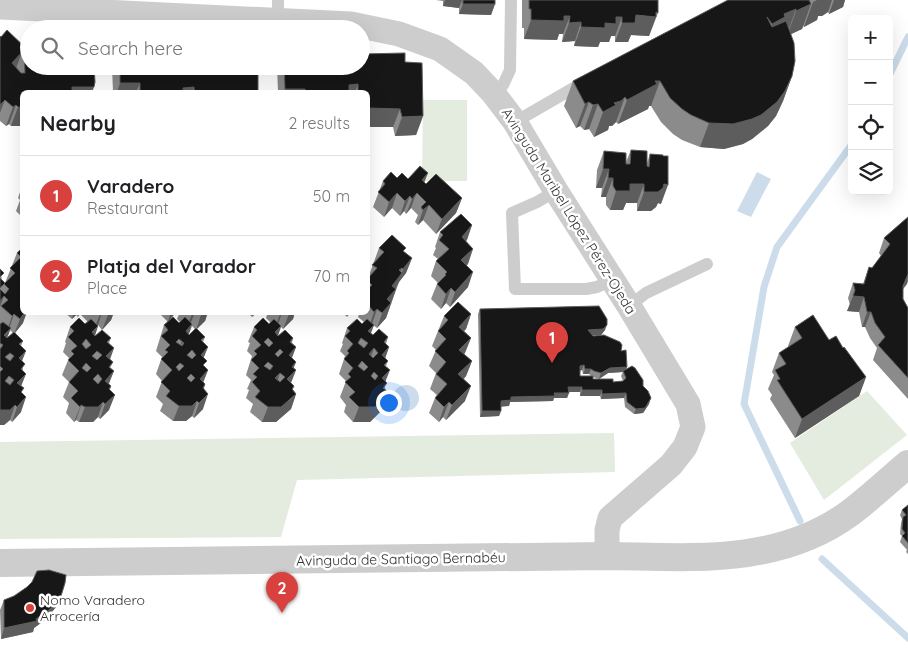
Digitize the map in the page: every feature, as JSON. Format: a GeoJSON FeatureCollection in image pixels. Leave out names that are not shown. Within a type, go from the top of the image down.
{"type":"FeatureCollection","features":[{"type":"Feature","properties":{"kind":"street","name":"Avinguda Maribel López Pérez-Ojeda"},"geometry":{"type":"LineString","coordinates":[[0,7],[38,5],[278,10],[331,20]]}},
{"type":"Feature","properties":{"kind":"street","name":"Avinguda Maribel López Pérez-Ojeda"},"geometry":{"type":"LineString","coordinates":[[370,28],[399,34],[440,49],[474,74],[493,93],[515,122],[556,192],[629,306],[688,404],[693,427],[685,447],[671,465],[610,518],[607,530],[608,556]]}},
{"type":"Feature","properties":{"kind":"street","name":"Avinguda de Santiago Bernabéu"},"geometry":{"type":"LineString","coordinates":[[0,563],[608,556],[700,558],[744,554],[800,540],[838,520],[908,464]]}},
{"type":"Feature","properties":{"kind":"lane"},"geometry":{"type":"LineString","coordinates":[[493,93],[503,85],[510,70],[511,0]]}},
{"type":"Feature","properties":{"kind":"lane"},"geometry":{"type":"LineString","coordinates":[[515,122],[590,79]]}},
{"type":"Feature","properties":{"kind":"lane"},"geometry":{"type":"LineString","coordinates":[[556,192],[512,212],[515,290],[586,289],[597,287],[612,280]]}},
{"type":"Feature","properties":{"kind":"lane"},"geometry":{"type":"LineString","coordinates":[[629,306],[646,293],[707,264]]}},
{"type":"Feature","properties":{"kind":"shaded area"},"geometry":{"type":"Polygon","coordinates":[[[423,100],[467,100],[467,181],[422,181],[423,100]]]}},
{"type":"Feature","properties":{"kind":"shaded area"},"geometry":{"type":"Polygon","coordinates":[[[867,391],[907,435],[824,500],[790,443],[867,391]]]}},
{"type":"Feature","properties":{"kind":"shaded area"},"geometry":{"type":"Polygon","coordinates":[[[614,433],[615,472],[297,480],[281,537],[0,539],[0,442],[614,433]]]}},
{"type":"Feature","properties":{"kind":"water"},"geometry":{"type":"Polygon","coordinates":[[[757,172],[771,179],[751,217],[737,211],[757,172]]]}},
{"type":"Feature","properties":{"kind":"water"},"geometry":{"type":"Polygon","coordinates":[[[406,385],[415,389],[419,398],[415,407],[406,411],[397,407],[393,398],[397,389],[406,385]]]}},
{"type":"Feature","properties":{"kind":"building"},"geometry":{"type":"Polygon","coordinates":[[[463,0],[495,0],[495,4],[463,4],[463,0]]]}},
{"type":"Feature","properties":{"kind":"building"},"geometry":{"type":"Polygon","coordinates":[[[529,0],[658,0],[658,13],[656,12],[656,17],[636,15],[635,23],[622,23],[622,17],[616,17],[616,24],[605,23],[605,28],[581,27],[581,22],[569,23],[570,16],[564,16],[564,21],[531,20],[529,0]]]}},
{"type":"Feature","properties":{"kind":"building"},"geometry":{"type":"Polygon","coordinates":[[[728,0],[809,0],[811,4],[784,14],[785,17],[772,24],[767,17],[772,27],[786,21],[794,43],[795,61],[792,76],[785,91],[777,102],[761,115],[733,124],[709,123],[682,109],[670,98],[660,81],[655,81],[657,84],[627,100],[625,97],[621,101],[614,103],[616,105],[603,112],[598,104],[593,105],[589,102],[585,104],[573,81],[728,0]]]}},
{"type":"Feature","properties":{"kind":"building"},"geometry":{"type":"Polygon","coordinates":[[[7,30],[20,42],[20,54],[12,63],[20,72],[20,75],[95,75],[94,87],[72,87],[72,90],[20,90],[20,107],[16,105],[13,107],[5,100],[0,105],[0,36],[7,30]]]}},
{"type":"Feature","properties":{"kind":"building"},"geometry":{"type":"Polygon","coordinates":[[[405,53],[405,62],[422,63],[423,116],[402,117],[400,109],[370,108],[370,90],[358,90],[358,84],[349,85],[349,90],[285,89],[284,75],[370,75],[370,54],[405,53]]]}},
{"type":"Feature","properties":{"kind":"building"},"geometry":{"type":"Polygon","coordinates":[[[120,75],[258,75],[258,90],[194,90],[194,87],[183,88],[183,90],[140,90],[140,83],[120,83],[120,75]]]}},
{"type":"Feature","properties":{"kind":"building"},"geometry":{"type":"Polygon","coordinates":[[[631,150],[647,151],[647,166],[649,167],[650,154],[668,156],[668,185],[664,184],[663,188],[658,192],[644,192],[644,184],[630,184],[630,191],[616,191],[613,186],[613,178],[608,178],[609,169],[603,169],[604,151],[626,153],[626,164],[630,164],[631,150]]]}},
{"type":"Feature","properties":{"kind":"building"},"geometry":{"type":"Polygon","coordinates":[[[420,166],[428,173],[422,180],[426,184],[436,174],[462,198],[442,219],[429,205],[423,210],[421,207],[426,202],[417,193],[412,199],[410,196],[405,201],[397,193],[389,202],[378,192],[385,184],[383,181],[391,172],[397,178],[402,173],[408,179],[420,166]]]}},
{"type":"Feature","properties":{"kind":"building"},"geometry":{"type":"Polygon","coordinates":[[[461,214],[472,225],[462,237],[473,249],[461,260],[473,272],[455,292],[451,288],[446,294],[437,284],[447,272],[436,261],[449,249],[439,240],[443,235],[440,232],[461,214]]]}},
{"type":"Feature","properties":{"kind":"building"},"geometry":{"type":"Polygon","coordinates":[[[908,217],[908,274],[903,286],[903,299],[908,308],[908,378],[878,345],[885,337],[875,323],[871,312],[867,312],[864,297],[853,296],[855,290],[853,283],[864,284],[869,267],[872,268],[890,244],[884,238],[908,217]]]}},
{"type":"Feature","properties":{"kind":"building"},"geometry":{"type":"Polygon","coordinates":[[[392,235],[406,248],[403,251],[412,258],[403,269],[399,270],[402,273],[392,286],[396,289],[387,299],[391,303],[382,313],[377,309],[374,312],[370,307],[370,287],[372,285],[370,283],[370,276],[377,268],[372,265],[384,252],[379,248],[392,235]]]}},
{"type":"Feature","properties":{"kind":"building"},"geometry":{"type":"Polygon","coordinates":[[[20,258],[20,315],[23,315],[20,319],[14,314],[12,316],[1,306],[8,300],[4,296],[0,301],[0,289],[5,294],[9,289],[4,284],[15,273],[10,268],[20,258]]]}},
{"type":"Feature","properties":{"kind":"building"},"geometry":{"type":"Polygon","coordinates":[[[0,269],[4,273],[0,277],[0,269]]]}},
{"type":"Feature","properties":{"kind":"building"},"geometry":{"type":"Polygon","coordinates":[[[0,278],[5,283],[0,288],[0,278]]]}},
{"type":"Feature","properties":{"kind":"building"},"geometry":{"type":"Polygon","coordinates":[[[458,302],[471,314],[459,327],[471,338],[459,350],[472,361],[458,374],[471,386],[452,405],[449,402],[444,407],[435,398],[447,384],[436,374],[446,362],[435,351],[446,339],[438,331],[448,320],[444,316],[458,302]]]}},
{"type":"Feature","properties":{"kind":"building"},"geometry":{"type":"Polygon","coordinates":[[[599,306],[607,319],[607,325],[603,329],[588,330],[593,336],[604,335],[620,342],[622,345],[621,351],[626,350],[627,367],[610,368],[601,373],[585,369],[584,365],[580,366],[580,376],[593,376],[593,379],[613,379],[613,382],[623,381],[626,378],[623,371],[632,366],[643,380],[643,386],[651,398],[645,408],[636,409],[627,402],[626,393],[602,394],[602,390],[582,390],[582,387],[568,387],[569,393],[554,393],[555,396],[511,397],[511,400],[501,401],[501,411],[482,411],[480,309],[599,306]]]}},
{"type":"Feature","properties":{"kind":"building"},"geometry":{"type":"Polygon","coordinates":[[[813,315],[829,340],[836,336],[866,377],[802,419],[777,380],[780,379],[775,370],[786,364],[779,353],[802,338],[795,327],[813,315]]]}},
{"type":"Feature","properties":{"kind":"building"},"geometry":{"type":"Polygon","coordinates":[[[173,317],[179,323],[185,317],[192,324],[186,331],[189,335],[196,328],[205,337],[201,340],[208,347],[201,355],[207,361],[203,365],[208,370],[200,379],[205,384],[203,388],[208,394],[199,403],[197,401],[192,406],[179,406],[166,396],[170,391],[161,382],[172,370],[161,359],[168,352],[165,350],[170,345],[161,336],[168,330],[164,325],[173,317]],[[179,339],[176,342],[182,346],[184,343],[179,339]],[[192,350],[187,355],[192,359],[196,355],[192,350]],[[180,363],[176,367],[179,371],[184,366],[180,363]],[[191,374],[187,378],[191,382],[195,378],[191,374]]]}},
{"type":"Feature","properties":{"kind":"building"},"geometry":{"type":"Polygon","coordinates":[[[79,318],[85,324],[91,319],[98,326],[92,332],[95,336],[102,330],[111,338],[107,342],[114,348],[106,356],[113,362],[109,367],[114,371],[105,381],[111,386],[109,389],[115,395],[105,404],[103,402],[98,407],[85,407],[81,405],[80,407],[71,398],[78,391],[69,382],[79,371],[68,360],[74,354],[71,351],[77,346],[68,337],[74,331],[70,327],[79,318]],[[86,339],[82,344],[86,349],[91,345],[86,339]],[[97,351],[92,356],[97,360],[102,355],[97,351]],[[86,363],[82,368],[87,372],[91,368],[86,363]],[[98,374],[93,379],[98,384],[102,379],[98,374]]]}},
{"type":"Feature","properties":{"kind":"building"},"geometry":{"type":"Polygon","coordinates":[[[263,318],[269,324],[274,319],[281,326],[275,332],[278,336],[285,330],[293,338],[290,342],[296,347],[289,355],[296,362],[292,367],[296,370],[287,379],[294,386],[292,389],[296,394],[281,407],[268,407],[255,397],[260,391],[252,382],[257,377],[253,374],[259,368],[251,360],[257,354],[254,351],[261,345],[252,336],[257,330],[254,327],[263,318]],[[268,338],[264,342],[269,347],[273,343],[268,338]],[[280,349],[275,354],[278,357],[283,352],[280,349]],[[268,362],[264,366],[270,370],[273,366],[268,362]],[[280,373],[275,378],[280,382],[285,377],[280,373]]]}},
{"type":"Feature","properties":{"kind":"building"},"geometry":{"type":"Polygon","coordinates":[[[357,319],[362,324],[367,319],[374,325],[368,331],[373,335],[379,329],[388,337],[384,342],[389,347],[382,355],[388,361],[384,365],[390,370],[382,378],[387,383],[383,388],[390,393],[375,407],[359,407],[349,397],[355,392],[345,382],[351,377],[348,374],[353,368],[344,359],[349,353],[347,351],[353,344],[345,336],[350,331],[347,328],[357,319]],[[361,338],[358,343],[364,348],[368,343],[361,338]],[[374,348],[369,354],[373,358],[378,353],[374,348]],[[362,361],[358,366],[364,371],[368,367],[362,361]],[[374,372],[371,376],[375,380],[378,376],[374,372]]]}},
{"type":"Feature","properties":{"kind":"building"},"geometry":{"type":"Polygon","coordinates":[[[3,322],[11,328],[4,335],[7,338],[14,332],[23,341],[19,344],[26,351],[19,358],[25,364],[21,369],[26,374],[17,383],[24,388],[21,392],[26,397],[17,407],[15,405],[10,410],[0,410],[0,372],[3,369],[0,366],[0,349],[3,345],[0,343],[0,324],[3,322]],[[10,353],[5,357],[10,361],[14,356],[10,353]],[[9,376],[5,381],[10,385],[14,380],[9,376]]]}},
{"type":"Feature","properties":{"kind":"building"},"geometry":{"type":"Polygon","coordinates":[[[908,505],[908,543],[902,536],[905,533],[902,529],[903,517],[906,515],[902,510],[908,505]]]}},
{"type":"Feature","properties":{"kind":"building","name":"Nomo Varadero Arrocería"},"geometry":{"type":"Polygon","coordinates":[[[49,570],[66,575],[61,596],[49,610],[36,619],[37,621],[4,628],[4,600],[27,587],[32,582],[37,571],[49,570]]]}},
{"type":"Feature","properties":{"kind":"waterway"},"geometry":{"type":"LineString","coordinates":[[893,68],[908,37]]}},
{"type":"Feature","properties":{"kind":"waterway"},"geometry":{"type":"LineString","coordinates":[[800,521],[744,404],[764,287],[777,247],[848,149]]}},
{"type":"Feature","properties":{"kind":"waterway"},"geometry":{"type":"LineString","coordinates":[[822,559],[908,638]]}},
{"type":"Feature","properties":{"kind":"place","name":"Varadero"},"geometry":{"type":"Point","coordinates":[552,363]}},
{"type":"Feature","properties":{"kind":"place","name":"Nomo Varadero Arrocería"},"geometry":{"type":"Point","coordinates":[30,608]}},
{"type":"Feature","properties":{"kind":"place","name":"Platja del Varador"},"geometry":{"type":"Point","coordinates":[282,613]}}]}
